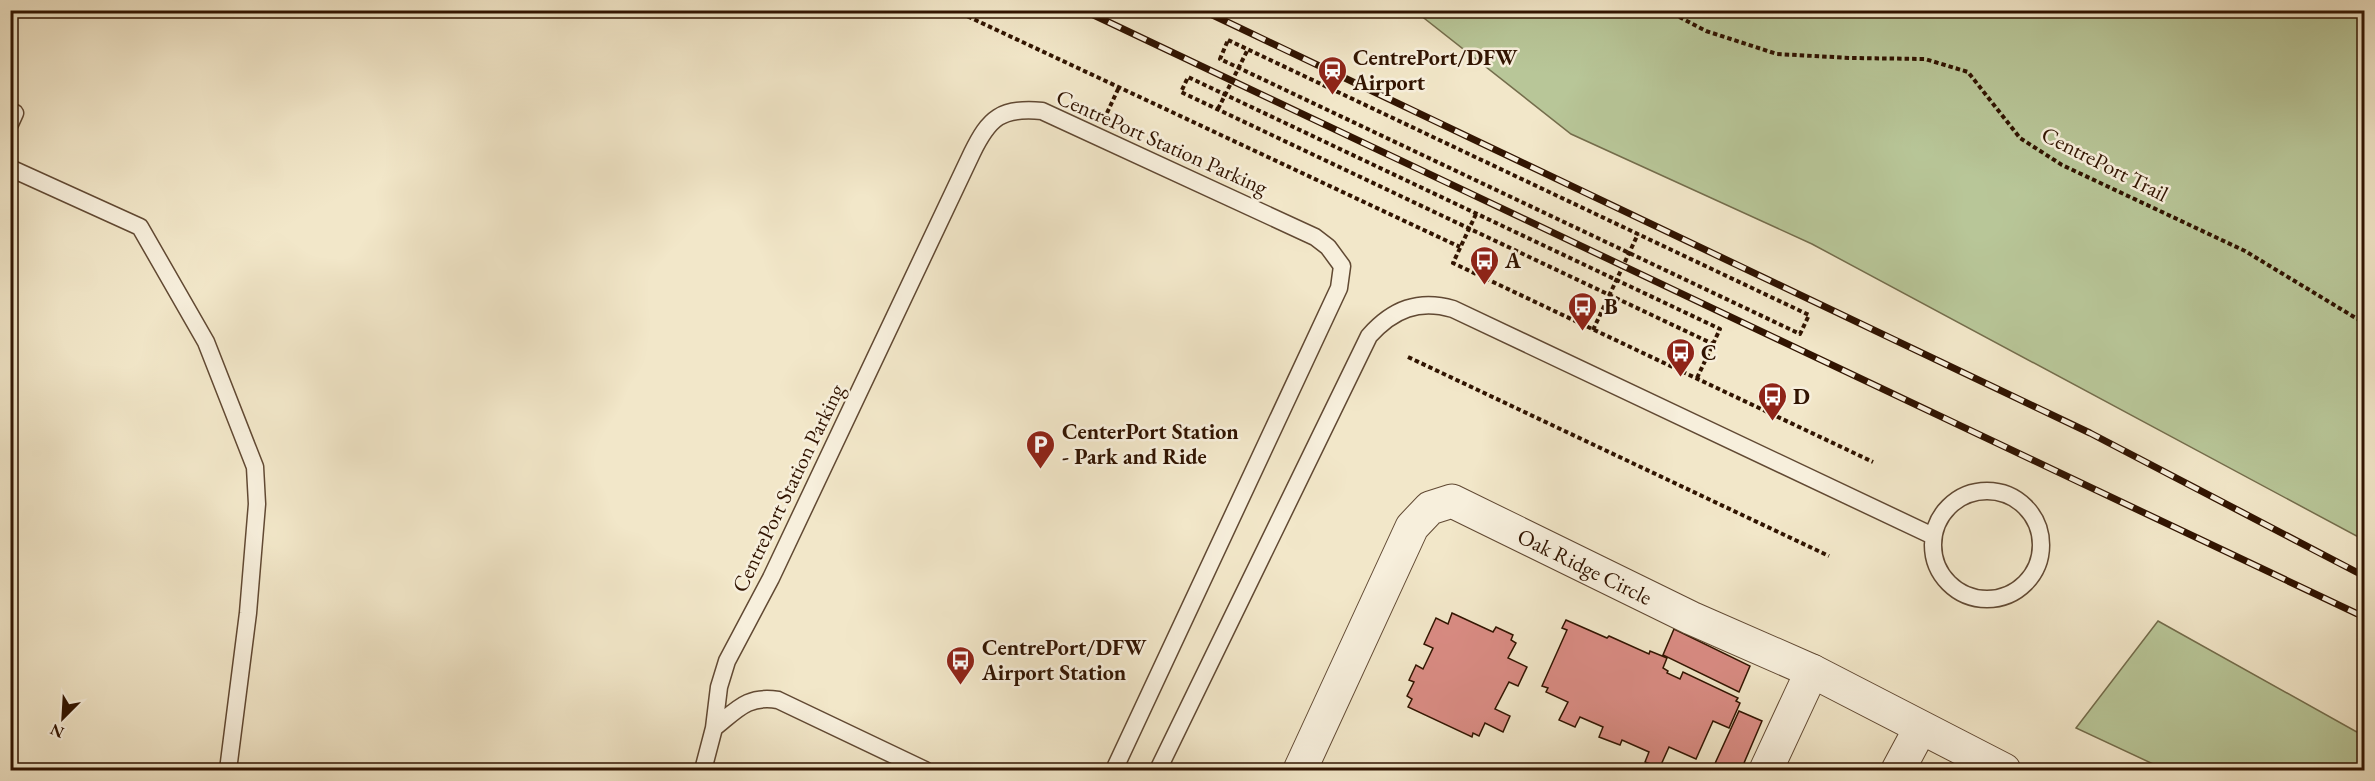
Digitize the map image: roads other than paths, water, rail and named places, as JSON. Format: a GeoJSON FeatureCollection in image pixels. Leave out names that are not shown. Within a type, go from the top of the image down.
{"type":"FeatureCollection","features":[{"type":"Feature","properties":{"kind":"street","name":"Oak Ridge Circle"},"geometry":{"type":"LineString","coordinates":[[1300,771],[1412,527],[1430,508],[1452,501],[1691,618],[1812,671],[2004,771]]}},
{"type":"Feature","properties":{"kind":"street"},"geometry":{"type":"LineString","coordinates":[[1766,771],[1812,671]]}},
{"type":"Feature","properties":{"kind":"street"},"geometry":{"type":"LineString","coordinates":[[1898,771],[1920,729]]}},
{"type":"Feature","properties":{"kind":"lane","name":"CentrePort Station Parking"},"geometry":{"type":"LineString","coordinates":[[703,771],[714,728],[719,687],[727,661],[775,569],[983,130],[994,118],[1011,112],[1042,111],[1315,237],[1328,247],[1341,266],[1339,288],[1114,771]]}},
{"type":"Feature","properties":{"kind":"lane"},"geometry":{"type":"LineString","coordinates":[[10,168],[140,227],[206,342],[255,467],[257,504],[248,613],[228,771]]}},
{"type":"Feature","properties":{"kind":"lane"},"geometry":{"type":"LineString","coordinates":[[1158,771],[1369,336],[1381,322],[1409,307],[1439,305],[1453,309],[1933,536]]}},
{"type":"Feature","properties":{"kind":"lane"},"geometry":{"type":"LineString","coordinates":[[1983,490],[2002,493],[2018,500],[2031,513],[2040,530],[2042,548],[2038,566],[2029,581],[2018,591],[1992,600],[1978,599],[1961,594],[1948,584],[1938,570],[1932,553],[1933,536],[1939,519],[1950,505],[1966,495],[1983,490]]}},
{"type":"Feature","properties":{"kind":"lane"},"geometry":{"type":"LineString","coordinates":[[714,728],[744,704],[761,697],[778,700],[925,771]]}},
{"type":"Feature","properties":{"kind":"railway"},"geometry":{"type":"LineString","coordinates":[[1083,10],[2364,617]]}},
{"type":"Feature","properties":{"kind":"railway"},"geometry":{"type":"LineString","coordinates":[[1202,10],[2090,433],[2364,576]]}},
{"type":"Feature","properties":{"kind":"place","name":"CentrePort/DFW Airport"},"geometry":{"type":"Point","coordinates":[1332,96]}},
{"type":"Feature","properties":{"kind":"place","name":"A"},"geometry":{"type":"Point","coordinates":[1484,286]}},
{"type":"Feature","properties":{"kind":"place","name":"B"},"geometry":{"type":"Point","coordinates":[1583,332]}},
{"type":"Feature","properties":{"kind":"place","name":"C"},"geometry":{"type":"Point","coordinates":[1680,378]}},
{"type":"Feature","properties":{"kind":"place","name":"D"},"geometry":{"type":"Point","coordinates":[1772,422]}},
{"type":"Feature","properties":{"kind":"place","name":"CenterPort Station - Park and Ride"},"geometry":{"type":"Point","coordinates":[1041,470]}},
{"type":"Feature","properties":{"kind":"place","name":"CentrePort/DFW Airport Station"},"geometry":{"type":"Point","coordinates":[961,686]}}]}
